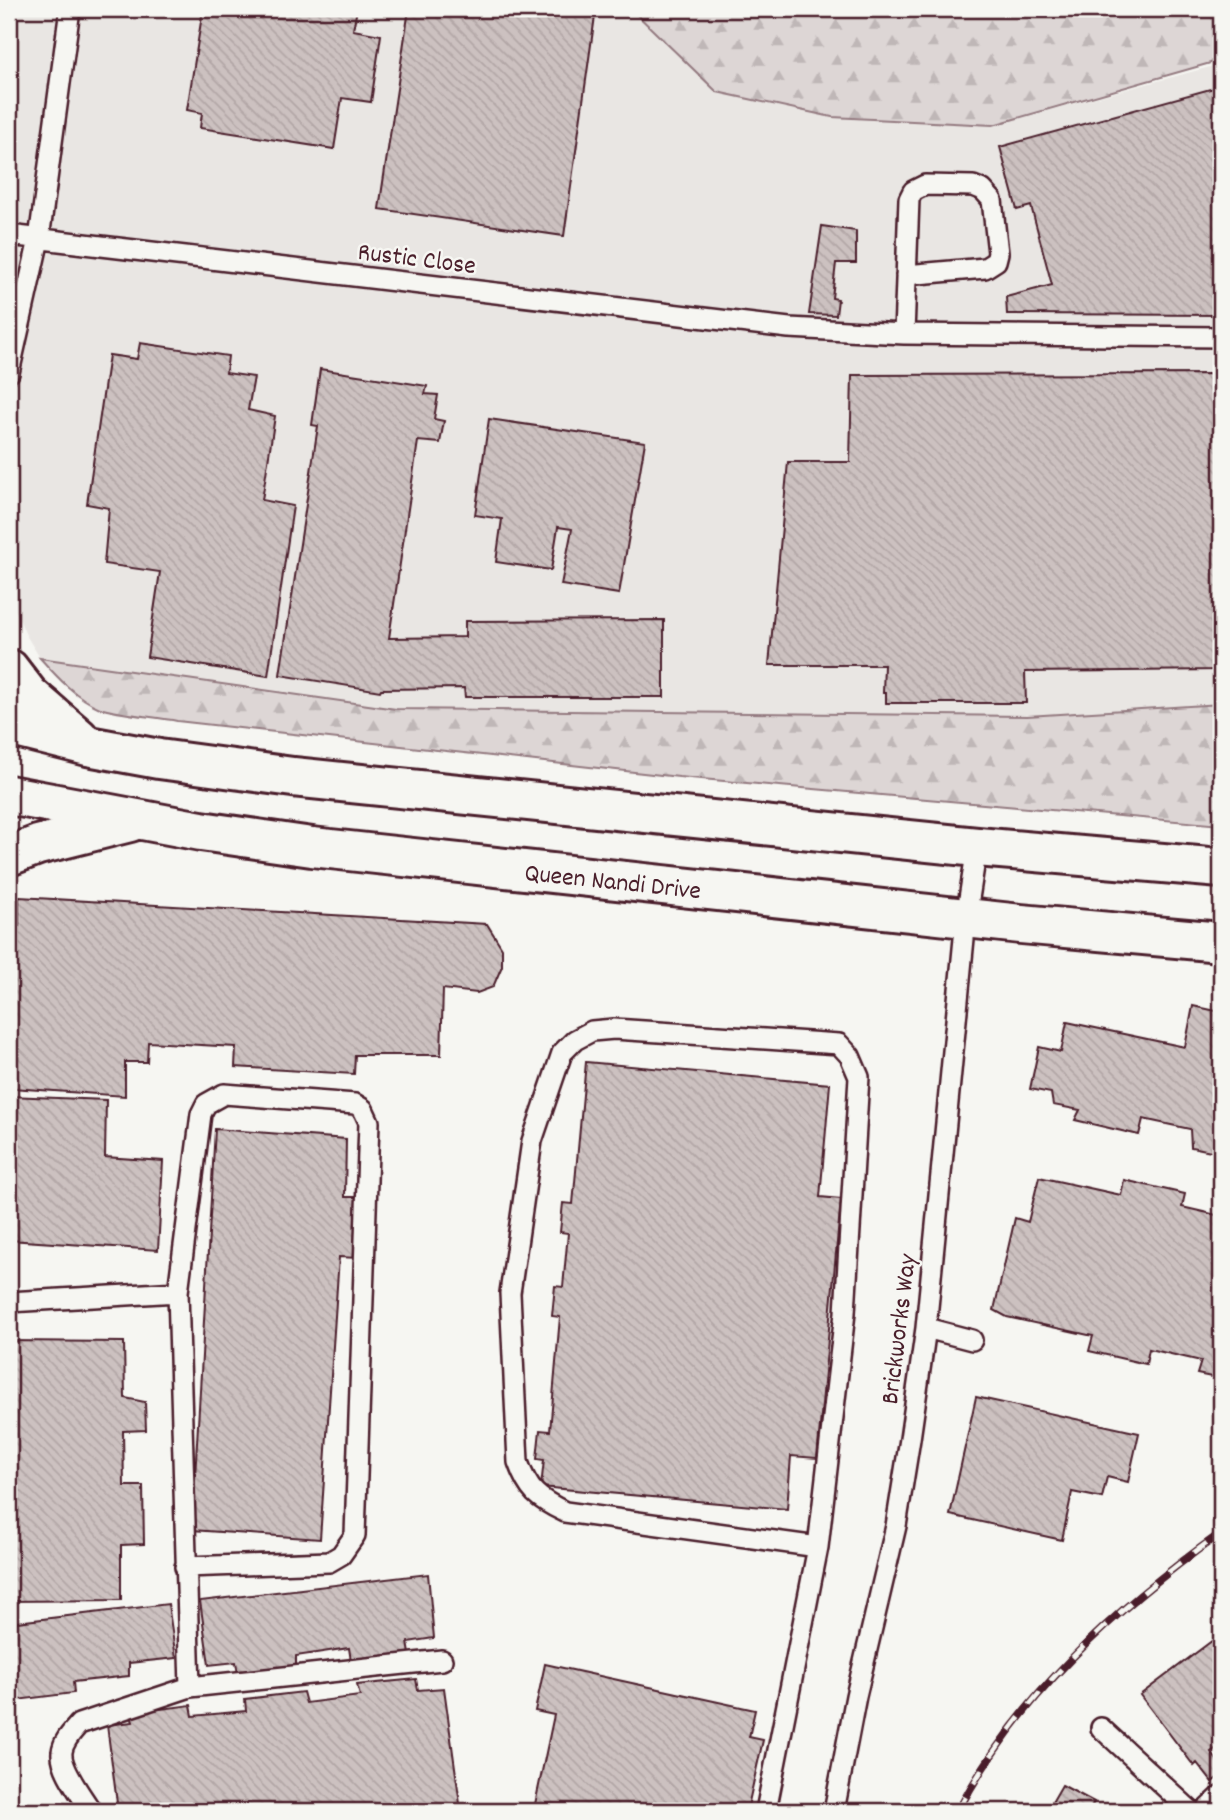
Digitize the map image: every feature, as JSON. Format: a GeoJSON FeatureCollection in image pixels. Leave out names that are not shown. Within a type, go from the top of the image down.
{"type":"FeatureCollection","features":[{"type":"Feature","properties":{"kind":"main road"},"geometry":{"type":"LineString","coordinates":[[9,669],[29,695],[88,746]]}},
{"type":"Feature","properties":{"kind":"main road"},"geometry":{"type":"LineString","coordinates":[[9,726],[88,746],[159,759],[293,777],[977,847],[1221,868]]}},
{"type":"Feature","properties":{"kind":"main road","name":"Queen Nandi Drive"},"geometry":{"type":"LineString","coordinates":[[9,795],[201,831],[312,847],[966,918],[1221,942]]}},
{"type":"Feature","properties":{"kind":"main road"},"geometry":{"type":"LineString","coordinates":[[9,856],[38,845],[142,819]]}},
{"type":"Feature","properties":{"kind":"lane"},"geometry":{"type":"LineString","coordinates":[[9,373],[39,239],[70,9]]}},
{"type":"Feature","properties":{"kind":"lane"},"geometry":{"type":"LineString","coordinates":[[904,334],[908,199],[913,191],[925,185],[973,186],[988,194],[994,213],[998,253],[996,261],[985,268],[906,275]]}},
{"type":"Feature","properties":{"kind":"lane","name":"Rustic Close"},"geometry":{"type":"LineString","coordinates":[[9,235],[789,328],[904,334],[1221,337]]}},
{"type":"Feature","properties":{"kind":"lane","name":"Brickworks Way"},"geometry":{"type":"LineString","coordinates":[[834,1811],[856,1696],[896,1526],[926,1328],[966,918],[977,847]]}},
{"type":"Feature","properties":{"kind":"lane"},"geometry":{"type":"LineString","coordinates":[[766,1811],[818,1546],[845,1313],[859,1077],[850,1056],[839,1044],[614,1029],[592,1031],[575,1040],[562,1053],[532,1141],[510,1293],[518,1462],[524,1479],[542,1501],[565,1513],[818,1546]]}},
{"type":"Feature","properties":{"kind":"lane"},"geometry":{"type":"LineString","coordinates":[[185,1567],[329,1562],[341,1555],[355,1535],[369,1122],[363,1109],[355,1104],[224,1094],[206,1104],[201,1114],[178,1292],[185,1567],[190,1687]]}},
{"type":"Feature","properties":{"kind":"lane"},"geometry":{"type":"LineString","coordinates":[[9,1302],[178,1292]]}},
{"type":"Feature","properties":{"kind":"lane"},"geometry":{"type":"LineString","coordinates":[[926,1328],[972,1340]]}},
{"type":"Feature","properties":{"kind":"lane"},"geometry":{"type":"LineString","coordinates":[[91,1811],[65,1768],[61,1753],[68,1737],[79,1724],[190,1687],[442,1660]]}},
{"type":"Feature","properties":{"kind":"lane"},"geometry":{"type":"LineString","coordinates":[[1101,1728],[1191,1811]]}},
{"type":"Feature","properties":{"kind":"lane"},"geometry":{"type":"LineString","coordinates":[[1205,1811],[1221,1796]]}},
{"type":"Feature","properties":{"kind":"shaded area"},"geometry":{"type":"Polygon","coordinates":[[[9,9],[631,9],[717,92],[993,125],[1221,64],[1221,704],[1027,716],[396,709],[40,658],[15,609],[9,582],[9,9]]]}},
{"type":"Feature","properties":{"kind":"green space"},"geometry":{"type":"Polygon","coordinates":[[[631,9],[1221,9],[1221,60],[993,125],[832,117],[717,92],[631,9]]]}},
{"type":"Feature","properties":{"kind":"green space"},"geometry":{"type":"Polygon","coordinates":[[[40,658],[396,709],[1027,716],[1221,704],[1221,825],[679,777],[177,721],[116,712],[91,704],[60,680],[40,658]]]}},
{"type":"Feature","properties":{"kind":"building"},"geometry":{"type":"Polygon","coordinates":[[[203,9],[357,9],[353,30],[381,35],[371,102],[342,98],[334,149],[200,128],[202,113],[187,110],[203,9]]]}},
{"type":"Feature","properties":{"kind":"building"},"geometry":{"type":"Polygon","coordinates":[[[409,9],[596,9],[564,236],[379,209],[409,9]]]}},
{"type":"Feature","properties":{"kind":"building"},"geometry":{"type":"Polygon","coordinates":[[[1221,86],[1221,315],[1007,314],[1006,297],[1052,285],[1031,206],[1017,210],[1000,147],[1221,86]]]}},
{"type":"Feature","properties":{"kind":"building"},"geometry":{"type":"Polygon","coordinates":[[[822,226],[856,231],[856,263],[836,263],[832,298],[838,299],[836,315],[809,314],[822,226]]]}},
{"type":"Feature","properties":{"kind":"building"},"geometry":{"type":"Polygon","coordinates":[[[140,343],[228,356],[226,373],[254,377],[248,410],[275,416],[262,500],[293,506],[268,676],[147,657],[160,572],[104,564],[109,508],[87,504],[109,355],[137,359],[140,343]]]}},
{"type":"Feature","properties":{"kind":"building"},"geometry":{"type":"Polygon","coordinates":[[[320,369],[427,386],[425,394],[438,395],[434,419],[444,421],[440,443],[418,441],[389,638],[465,637],[465,621],[664,620],[664,697],[465,697],[464,688],[380,691],[280,675],[318,426],[312,425],[320,369]]]}},
{"type":"Feature","properties":{"kind":"building"},"geometry":{"type":"Polygon","coordinates":[[[1221,374],[1221,670],[1025,672],[1026,703],[886,703],[886,693],[883,693],[884,665],[769,665],[788,462],[850,462],[852,375],[1221,374]]]}},
{"type":"Feature","properties":{"kind":"building"},"geometry":{"type":"Polygon","coordinates":[[[489,419],[645,442],[619,594],[561,585],[572,529],[558,527],[551,570],[496,562],[502,519],[475,515],[489,419]]]}},
{"type":"Feature","properties":{"kind":"building"},"geometry":{"type":"Polygon","coordinates":[[[19,897],[487,924],[502,948],[502,966],[493,987],[477,993],[443,989],[441,1055],[355,1055],[354,1074],[235,1067],[236,1047],[148,1042],[147,1062],[125,1062],[125,1096],[12,1088],[9,926],[19,926],[19,897]]]}},
{"type":"Feature","properties":{"kind":"building"},"geometry":{"type":"Polygon","coordinates":[[[1193,1006],[1221,1012],[1221,1153],[1191,1147],[1190,1129],[1143,1119],[1139,1135],[1075,1120],[1080,1110],[1053,1105],[1051,1093],[1030,1089],[1039,1047],[1061,1052],[1067,1022],[1185,1047],[1193,1006]]]}},
{"type":"Feature","properties":{"kind":"building"},"geometry":{"type":"Polygon","coordinates":[[[586,1062],[830,1084],[820,1197],[841,1199],[817,1458],[791,1456],[787,1509],[541,1487],[544,1460],[537,1459],[540,1430],[550,1431],[560,1317],[552,1316],[555,1286],[563,1287],[568,1233],[560,1232],[563,1203],[573,1204],[586,1062]]]}},
{"type":"Feature","properties":{"kind":"building"},"geometry":{"type":"Polygon","coordinates":[[[9,1096],[106,1100],[105,1157],[163,1161],[158,1250],[9,1240],[9,1096]]]}},
{"type":"Feature","properties":{"kind":"building"},"geometry":{"type":"Polygon","coordinates":[[[215,1129],[346,1139],[345,1197],[361,1197],[358,1258],[339,1257],[320,1539],[192,1530],[215,1129]]]}},
{"type":"Feature","properties":{"kind":"building"},"geometry":{"type":"Polygon","coordinates":[[[1039,1177],[1121,1195],[1124,1180],[1185,1194],[1182,1207],[1221,1216],[1221,1379],[1197,1374],[1201,1361],[1149,1349],[1146,1364],[1089,1351],[1093,1336],[1007,1317],[994,1310],[1015,1218],[1028,1222],[1039,1177]]]}},
{"type":"Feature","properties":{"kind":"building"},"geometry":{"type":"Polygon","coordinates":[[[9,1341],[124,1342],[125,1398],[145,1402],[146,1430],[123,1431],[124,1486],[143,1486],[144,1544],[121,1545],[121,1600],[9,1601],[9,1341]]]}},
{"type":"Feature","properties":{"kind":"building"},"geometry":{"type":"Polygon","coordinates":[[[976,1397],[1139,1433],[1128,1482],[1107,1477],[1102,1498],[1072,1492],[1062,1540],[950,1515],[976,1397]]]}},
{"type":"Feature","properties":{"kind":"building"},"geometry":{"type":"Polygon","coordinates":[[[428,1574],[434,1638],[408,1642],[410,1654],[351,1661],[349,1648],[296,1656],[296,1667],[238,1674],[236,1662],[209,1665],[200,1601],[428,1574]]]}},
{"type":"Feature","properties":{"kind":"building"},"geometry":{"type":"Polygon","coordinates":[[[168,1604],[176,1658],[129,1663],[129,1676],[73,1682],[74,1693],[17,1700],[15,1689],[9,1690],[9,1623],[168,1604]]]}},
{"type":"Feature","properties":{"kind":"building"},"geometry":{"type":"Polygon","coordinates":[[[1221,1634],[1221,1745],[1211,1752],[1221,1766],[1221,1775],[1212,1782],[1197,1763],[1194,1766],[1140,1695],[1221,1634]]]}},
{"type":"Feature","properties":{"kind":"building"},"geometry":{"type":"Polygon","coordinates":[[[545,1664],[755,1710],[749,1737],[763,1740],[747,1811],[534,1809],[554,1715],[535,1711],[545,1664]]]}},
{"type":"Feature","properties":{"kind":"building"},"geometry":{"type":"Polygon","coordinates":[[[416,1679],[418,1690],[444,1688],[461,1811],[118,1811],[107,1725],[133,1722],[130,1713],[191,1705],[193,1716],[246,1711],[245,1699],[303,1692],[306,1703],[360,1696],[357,1685],[416,1679]]]}},
{"type":"Feature","properties":{"kind":"building"},"geometry":{"type":"Polygon","coordinates":[[[1062,1785],[1094,1802],[1089,1811],[1047,1811],[1062,1785]]]}},
{"type":"Feature","properties":{"kind":"railway"},"geometry":{"type":"LineString","coordinates":[[958,1811],[982,1769],[1010,1730],[1040,1692],[1073,1657],[1144,1592],[1221,1533]]}}]}
